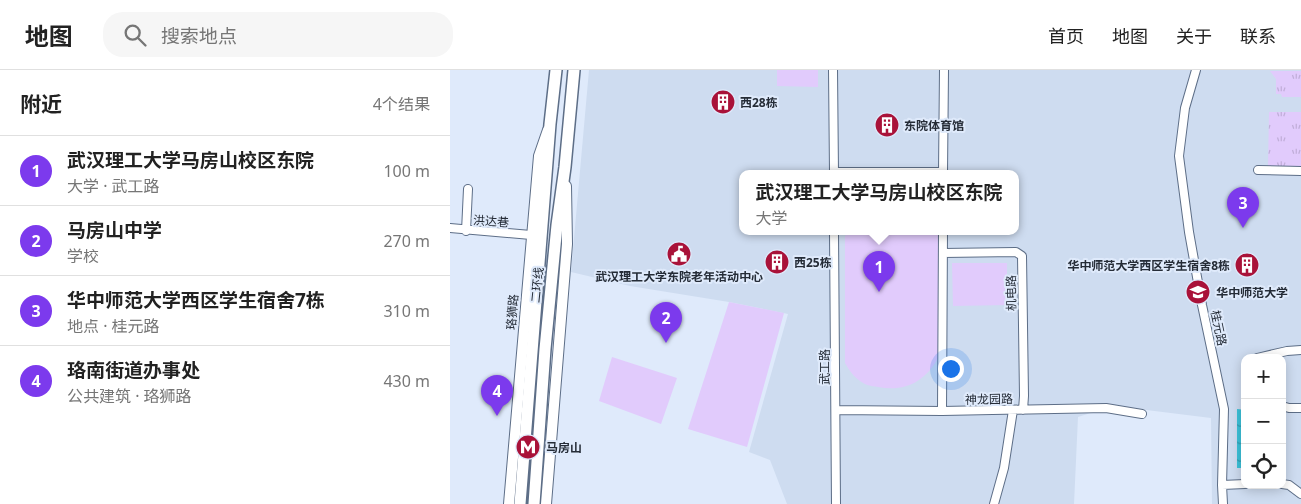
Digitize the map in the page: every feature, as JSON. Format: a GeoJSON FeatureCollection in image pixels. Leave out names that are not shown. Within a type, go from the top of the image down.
{"type":"FeatureCollection","features":[{"type":"Feature","properties":{"kind":"highway","name":"二环线"},"geometry":{"type":"LineString","coordinates":[[520,504],[550,124],[556,70]]}},
{"type":"Feature","properties":{"kind":"highway","name":"二环线"},"geometry":{"type":"LineString","coordinates":[[534,504],[545,349],[574,70]]}},
{"type":"Feature","properties":{"kind":"main road"},"geometry":{"type":"LineString","coordinates":[[552,70],[554,85]]}},
{"type":"Feature","properties":{"kind":"main road"},"geometry":{"type":"LineString","coordinates":[[572,97],[578,70]]}},
{"type":"Feature","properties":{"kind":"main road","name":"珞狮路"},"geometry":{"type":"LineString","coordinates":[[509,504],[539,156],[550,124]]}},
{"type":"Feature","properties":{"kind":"main road"},"geometry":{"type":"LineString","coordinates":[[546,504],[567,244],[565,167]]}},
{"type":"Feature","properties":{"kind":"street"},"geometry":{"type":"LineString","coordinates":[[834,70],[834,170]]}},
{"type":"Feature","properties":{"kind":"street"},"geometry":{"type":"LineString","coordinates":[[943,170],[944,70]]}},
{"type":"Feature","properties":{"kind":"street","name":"桂元路"},"geometry":{"type":"LineString","coordinates":[[1196,70],[1185,108],[1179,156],[1189,232],[1224,409],[1223,504]]}},
{"type":"Feature","properties":{"kind":"street"},"geometry":{"type":"LineString","coordinates":[[1258,170],[1301,171]]}},
{"type":"Feature","properties":{"kind":"street"},"geometry":{"type":"LineString","coordinates":[[466,230],[468,189]]}},
{"type":"Feature","properties":{"kind":"street","name":"洪达巷"},"geometry":{"type":"LineString","coordinates":[[450,228],[532,235]]}},
{"type":"Feature","properties":{"kind":"street","name":"武工路"},"geometry":{"type":"LineString","coordinates":[[834,235],[836,504]]}},
{"type":"Feature","properties":{"kind":"street"},"geometry":{"type":"LineString","coordinates":[[942,411],[943,235]]}},
{"type":"Feature","properties":{"kind":"street","name":"机电路"},"geometry":{"type":"LineString","coordinates":[[943,253],[1016,252],[1022,256],[1023,410]]}},
{"type":"Feature","properties":{"kind":"street"},"geometry":{"type":"LineString","coordinates":[[1274,354],[1301,350]]}},
{"type":"Feature","properties":{"kind":"street"},"geometry":{"type":"LineString","coordinates":[[1286,407],[1301,408]]}},
{"type":"Feature","properties":{"kind":"street","name":"神龙园路"},"geometry":{"type":"LineString","coordinates":[[836,410],[942,411],[1106,408],[1142,414]]}},
{"type":"Feature","properties":{"kind":"street"},"geometry":{"type":"LineString","coordinates":[[994,504],[1004,468],[1013,410]]}},
{"type":"Feature","properties":{"kind":"street"},"geometry":{"type":"LineString","coordinates":[[1222,485],[1241,484]]}},
{"type":"Feature","properties":{"kind":"street"},"geometry":{"type":"LineString","coordinates":[[1286,485],[1301,494]]}},
{"type":"Feature","properties":{"kind":"shaded area"},"geometry":{"type":"Polygon","coordinates":[[[589,70],[1301,70],[1301,504],[1212,504],[1211,418],[1106,405],[1106,408],[1078,417],[1074,504],[787,504],[770,460],[749,452],[788,314],[729,302],[630,286],[571,272],[589,70]]]}},
{"type":"Feature","properties":{"kind":"green space"},"geometry":{"type":"Polygon","coordinates":[[[777,70],[818,70],[818,87],[777,86],[777,70]]]}},
{"type":"Feature","properties":{"kind":"green space"},"geometry":{"type":"Polygon","coordinates":[[[1270,71],[1301,71],[1301,97],[1282,97],[1281,94],[1276,94],[1276,79],[1270,71]]]}},
{"type":"Feature","properties":{"kind":"green space"},"geometry":{"type":"Polygon","coordinates":[[[1269,112],[1301,112],[1301,168],[1268,168],[1269,112]]]}},
{"type":"Feature","properties":{"kind":"green space"},"geometry":{"type":"Polygon","coordinates":[[[846,235],[939,235],[938,358],[927,373],[913,383],[897,388],[868,385],[855,377],[845,363],[846,235]]]}},
{"type":"Feature","properties":{"kind":"green space"},"geometry":{"type":"Polygon","coordinates":[[[952,263],[1007,263],[1007,305],[953,306],[952,263]]]}},
{"type":"Feature","properties":{"kind":"green space"},"geometry":{"type":"Polygon","coordinates":[[[729,302],[784,313],[747,447],[688,429],[729,302]]]}},
{"type":"Feature","properties":{"kind":"green space"},"geometry":{"type":"Polygon","coordinates":[[[612,357],[677,378],[661,424],[599,401],[612,357]]]}},
{"type":"Feature","properties":{"kind":"water"},"geometry":{"type":"Polygon","coordinates":[[[1237,409],[1241,410],[1241,468],[1237,468],[1237,409]]]}},
{"type":"Feature","properties":{"kind":"place","name":"西28栋"},"geometry":{"type":"Point","coordinates":[723,102]}},
{"type":"Feature","properties":{"kind":"place","name":"东院体育馆"},"geometry":{"type":"Point","coordinates":[887,125]}},
{"type":"Feature","properties":{"kind":"place","name":"华中师范大学西区学生宿舍7栋"},"geometry":{"type":"Point","coordinates":[1243,228]}},
{"type":"Feature","properties":{"kind":"place","name":"武汉理工大学东院老年活动中心"},"geometry":{"type":"Point","coordinates":[679,254]}},
{"type":"Feature","properties":{"kind":"place","name":"西25栋"},"geometry":{"type":"Point","coordinates":[777,262]}},
{"type":"Feature","properties":{"kind":"place","name":"华中师范大学西区学生宿舍8栋"},"geometry":{"type":"Point","coordinates":[1247,265]}},
{"type":"Feature","properties":{"kind":"place","name":"武汉理工大学马房山校区东院"},"geometry":{"type":"Point","coordinates":[879,292]}},
{"type":"Feature","properties":{"kind":"place","name":"华中师范大学"},"geometry":{"type":"Point","coordinates":[1198,292]}},
{"type":"Feature","properties":{"kind":"place","name":"马房山中学"},"geometry":{"type":"Point","coordinates":[666,343]}},
{"type":"Feature","properties":{"kind":"place","name":"珞南街道办事处"},"geometry":{"type":"Point","coordinates":[497,416]}},
{"type":"Feature","properties":{"kind":"place","name":"马房山"},"geometry":{"type":"Point","coordinates":[528,447]}}]}
